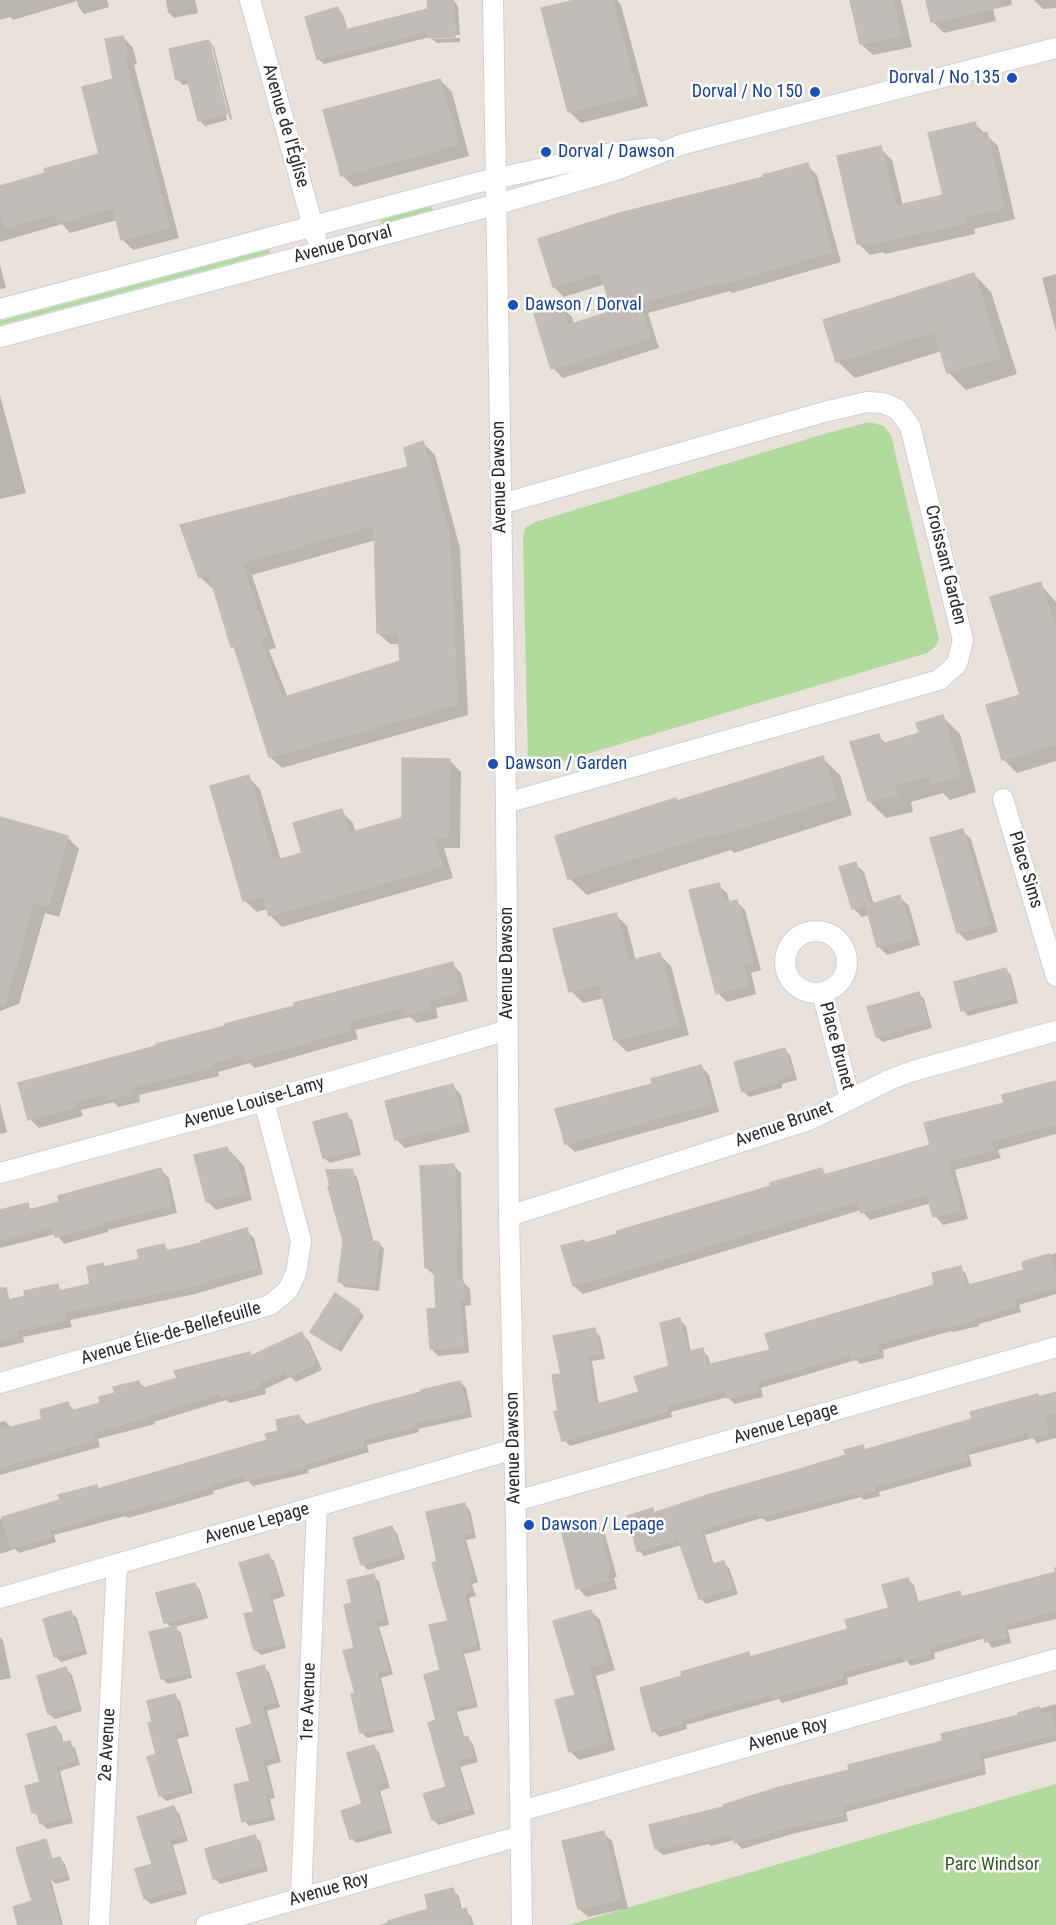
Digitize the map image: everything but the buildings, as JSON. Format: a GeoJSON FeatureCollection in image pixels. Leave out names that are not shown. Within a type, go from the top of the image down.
{"type":"FeatureCollection","features":[{"type":"Feature","properties":{"kind":"street","name":"Avenue de l'Église"},"geometry":{"type":"LineString","coordinates":[[250,0],[319,251]]}},
{"type":"Feature","properties":{"kind":"street","name":"Avenue Dawson"},"geometry":{"type":"LineString","coordinates":[[493,0],[506,803],[509,1216],[522,1925]]}},
{"type":"Feature","properties":{"kind":"street","name":"Avenue Dorval"},"geometry":{"type":"LineString","coordinates":[[0,337],[498,204],[616,170],[683,144],[1056,48]]}},
{"type":"Feature","properties":{"kind":"street","name":"Avenue Dorval"},"geometry":{"type":"LineString","coordinates":[[0,309],[313,225],[497,179],[612,153],[683,144]]}},
{"type":"Feature","properties":{"kind":"street","name":"Croissant Garden"},"geometry":{"type":"LineString","coordinates":[[501,504],[824,412],[867,402],[883,403],[897,409],[910,426],[963,640],[957,664],[939,680],[506,803]]}},
{"type":"Feature","properties":{"kind":"street","name":"Place Sims"},"geometry":{"type":"LineString","coordinates":[[1004,799],[1056,976]]}},
{"type":"Feature","properties":{"kind":"street","name":"Place Brunet"},"geometry":{"type":"LineString","coordinates":[[822,993],[850,1099]]}},
{"type":"Feature","properties":{"kind":"street","name":"Avenue Louise-Lamy"},"geometry":{"type":"LineString","coordinates":[[0,1173],[264,1101],[508,1030]]}},
{"type":"Feature","properties":{"kind":"street","name":"Avenue Brunet"},"geometry":{"type":"LineString","coordinates":[[509,1216],[809,1120],[889,1080],[913,1071],[1056,1031]]}},
{"type":"Feature","properties":{"kind":"street","name":"Avenue Élie-de-Bellefeuille"},"geometry":{"type":"LineString","coordinates":[[0,1383],[270,1305],[288,1290],[296,1273],[301,1241],[264,1101]]}},
{"type":"Feature","properties":{"kind":"street","name":"Avenue Lepage"},"geometry":{"type":"LineString","coordinates":[[516,1501],[1056,1347]]}},
{"type":"Feature","properties":{"kind":"street","name":"Avenue Lepage"},"geometry":{"type":"LineString","coordinates":[[0,1598],[514,1449]]}},
{"type":"Feature","properties":{"kind":"street","name":"1re Avenue"},"geometry":{"type":"LineString","coordinates":[[301,1898],[317,1506]]}},
{"type":"Feature","properties":{"kind":"street","name":"2e Avenue"},"geometry":{"type":"LineString","coordinates":[[99,1925],[117,1564]]}},
{"type":"Feature","properties":{"kind":"street","name":"Avenue Roy"},"geometry":{"type":"LineString","coordinates":[[521,1811],[1056,1659]]}},
{"type":"Feature","properties":{"kind":"street","name":"Avenue Roy"},"geometry":{"type":"LineString","coordinates":[[206,1925],[520,1836]]}},
{"type":"Feature","properties":{"kind":"green space"},"geometry":{"type":"Polygon","coordinates":[[[431,206],[433,210],[381,224],[380,220],[431,206]]]}},
{"type":"Feature","properties":{"kind":"green space"},"geometry":{"type":"Polygon","coordinates":[[[269,249],[270,253],[0,325],[0,321],[269,249]]]}},
{"type":"Feature","properties":{"kind":"green space"},"geometry":{"type":"Polygon","coordinates":[[[869,422],[884,426],[891,435],[939,639],[935,647],[927,653],[543,767],[536,768],[528,764],[523,538],[525,528],[535,522],[869,422]]]}},
{"type":"Feature","properties":{"kind":"green space","name":"Parc Windsor"},"geometry":{"type":"Polygon","coordinates":[[[1056,1784],[1056,1925],[568,1925],[1056,1784]]]}},
{"type":"Feature","properties":{"kind":"place","name":"Dorval / No 135"},"geometry":{"type":"Point","coordinates":[1012,78]}},
{"type":"Feature","properties":{"kind":"place","name":"Dorval / No 150"},"geometry":{"type":"Point","coordinates":[815,92]}},
{"type":"Feature","properties":{"kind":"place","name":"Dorval / Dawson"},"geometry":{"type":"Point","coordinates":[546,152]}},
{"type":"Feature","properties":{"kind":"place","name":"Dawson / Dorval"},"geometry":{"type":"Point","coordinates":[513,305]}},
{"type":"Feature","properties":{"kind":"place","name":"Dawson / Garden"},"geometry":{"type":"Point","coordinates":[493,764]}},
{"type":"Feature","properties":{"kind":"place","name":"Dawson / Lepage"},"geometry":{"type":"Point","coordinates":[529,1525]}}]}
